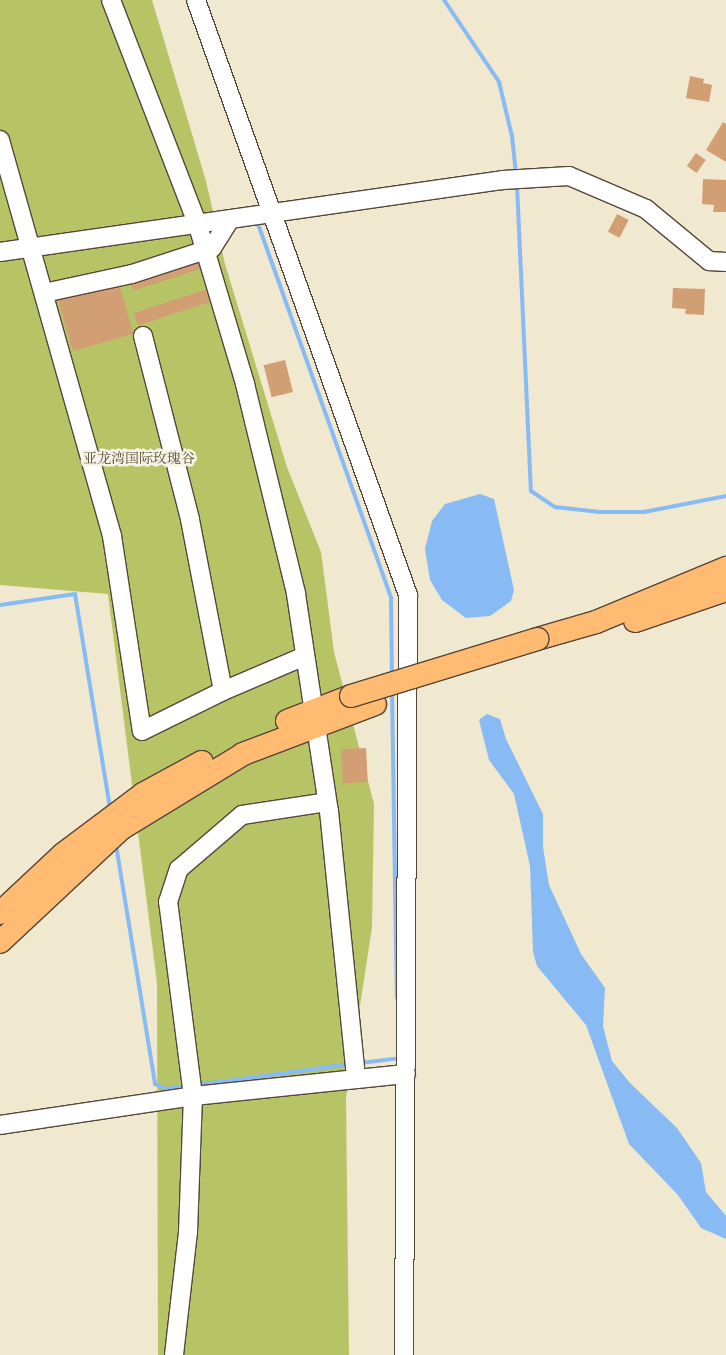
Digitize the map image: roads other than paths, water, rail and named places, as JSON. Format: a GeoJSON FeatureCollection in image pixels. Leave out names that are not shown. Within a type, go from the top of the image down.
{"type":"FeatureCollection","features":[{"type":"Feature","properties":{"kind":"main road"},"geometry":{"type":"LineString","coordinates":[[0,942],[122,828],[243,754],[375,704],[539,646],[726,568]]}},
{"type":"Feature","properties":{"kind":"main road"},"geometry":{"type":"LineString","coordinates":[[0,913],[63,854],[144,794],[247,738],[351,696],[539,646],[726,590]]}},
{"type":"Feature","properties":{"kind":"street"},"geometry":{"type":"LineString","coordinates":[[111,0],[198,226],[245,384],[296,594],[329,811],[356,1079]]}},
{"type":"Feature","properties":{"kind":"street"},"geometry":{"type":"LineString","coordinates":[[196,0],[271,216],[408,596],[404,1355]]}},
{"type":"Feature","properties":{"kind":"street"},"geometry":{"type":"LineString","coordinates":[[0,140],[32,246],[112,536],[142,730],[223,691],[305,656]]}},
{"type":"Feature","properties":{"kind":"street"},"geometry":{"type":"LineString","coordinates":[[0,252],[32,246],[271,216],[503,180],[569,176],[646,209],[709,261],[726,262]]}},
{"type":"Feature","properties":{"kind":"street"},"geometry":{"type":"LineString","coordinates":[[44,293],[132,274],[212,248],[229,222]]}},
{"type":"Feature","properties":{"kind":"street"},"geometry":{"type":"LineString","coordinates":[[143,336],[190,519],[223,691]]}},
{"type":"Feature","properties":{"kind":"street"},"geometry":{"type":"LineString","coordinates":[[174,1355],[188,1232],[192,1096],[168,902],[179,869],[242,815],[320,803]]}},
{"type":"Feature","properties":{"kind":"street"},"geometry":{"type":"LineString","coordinates":[[0,1125],[192,1096],[406,1074]]}},
{"type":"Feature","properties":{"kind":"water"},"geometry":{"type":"Polygon","coordinates":[[[480,494],[494,499],[514,590],[511,601],[490,616],[466,618],[442,600],[430,580],[425,549],[432,521],[445,504],[480,494]]]}},
{"type":"Feature","properties":{"kind":"water"},"geometry":{"type":"Polygon","coordinates":[[[487,714],[500,719],[506,739],[543,814],[543,847],[549,885],[581,954],[605,988],[603,1026],[612,1061],[630,1083],[677,1128],[701,1163],[706,1192],[726,1216],[726,1239],[701,1228],[678,1195],[629,1144],[586,1025],[537,966],[533,952],[530,866],[514,794],[489,760],[479,720],[487,714]]]}},
{"type":"Feature","properties":{"kind":"waterway"},"geometry":{"type":"LineString","coordinates":[[444,0],[499,82],[512,136],[516,173]]}},
{"type":"Feature","properties":{"kind":"waterway"},"geometry":{"type":"LineString","coordinates":[[517,185],[531,491],[555,507],[600,512],[644,512],[726,496]]}},
{"type":"Feature","properties":{"kind":"waterway"},"geometry":{"type":"LineString","coordinates":[[257,221],[391,598],[392,676]]}},
{"type":"Feature","properties":{"kind":"waterway"},"geometry":{"type":"LineString","coordinates":[[0,605],[75,594],[110,808]]}},
{"type":"Feature","properties":{"kind":"waterway"},"geometry":{"type":"LineString","coordinates":[[392,690],[397,998]]}},
{"type":"Feature","properties":{"kind":"waterway"},"geometry":{"type":"LineString","coordinates":[[116,845],[155,1084],[167,1089],[187,1086]]}},
{"type":"Feature","properties":{"kind":"waterway"},"geometry":{"type":"LineString","coordinates":[[360,1063],[398,1058]]}},
{"type":"Feature","properties":{"kind":"waterway"},"geometry":{"type":"LineString","coordinates":[[197,1085],[351,1064]]}},
{"type":"Feature","properties":{"kind":"park label","name":"亚龙湾国际玫瑰谷"},"geometry":{"type":"Point","coordinates":[139,459]}}]}
